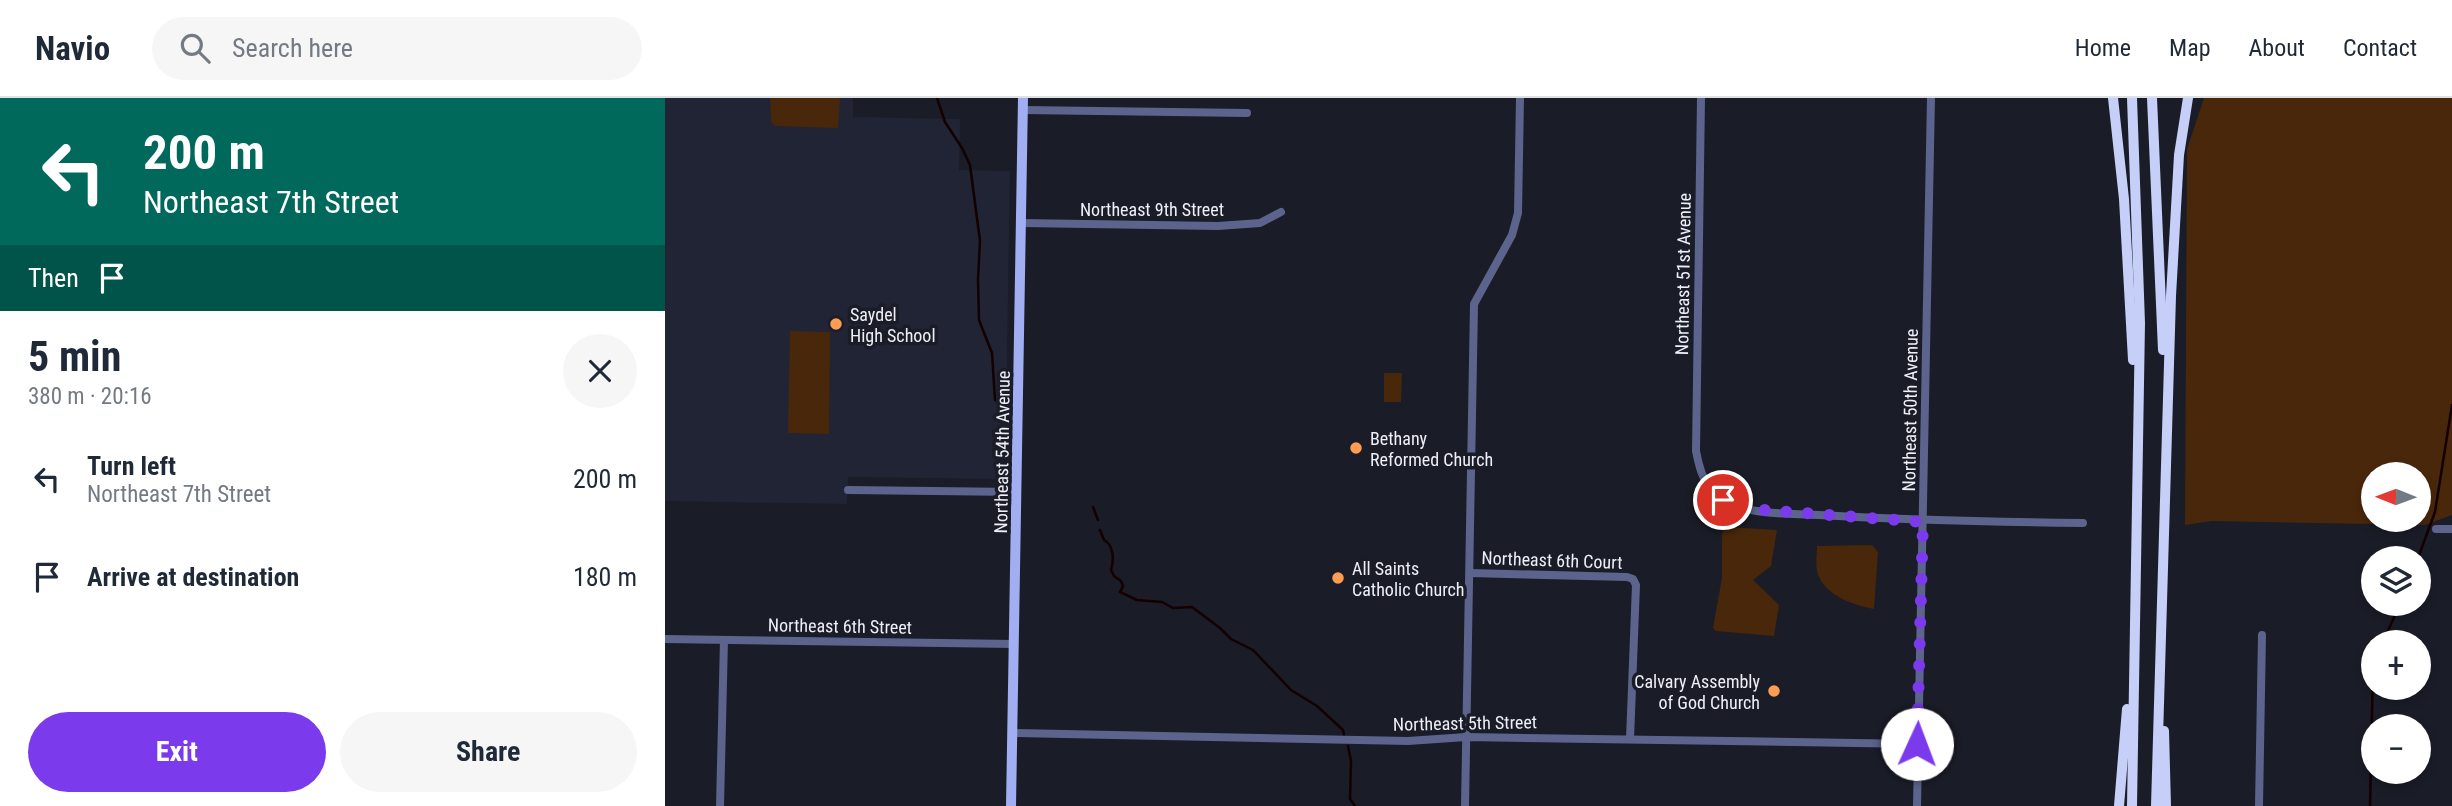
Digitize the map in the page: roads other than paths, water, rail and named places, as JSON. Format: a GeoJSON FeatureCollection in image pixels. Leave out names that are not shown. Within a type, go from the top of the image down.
{"type":"FeatureCollection","features":[{"type":"Feature","properties":{"kind":"highway"},"geometry":{"type":"LineString","coordinates":[[2113,98],[2124,199],[2137,427]]}},
{"type":"Feature","properties":{"kind":"highway"},"geometry":{"type":"LineString","coordinates":[[2132,98],[2140,323],[2133,806]]}},
{"type":"Feature","properties":{"kind":"highway"},"geometry":{"type":"LineString","coordinates":[[2152,98],[2167,426]]}},
{"type":"Feature","properties":{"kind":"highway"},"geometry":{"type":"LineString","coordinates":[[2156,806],[2167,426],[2178,178],[2188,98]]}},
{"type":"Feature","properties":{"kind":"highway"},"geometry":{"type":"LineString","coordinates":[[2161,620],[2166,806]]}},
{"type":"Feature","properties":{"kind":"highway"},"geometry":{"type":"LineString","coordinates":[[2119,806],[2134,622]]}},
{"type":"Feature","properties":{"kind":"main road","name":"Northeast 54th Avenue"},"geometry":{"type":"LineString","coordinates":[[1011,806],[1023,98]]}},
{"type":"Feature","properties":{"kind":"street"},"geometry":{"type":"LineString","coordinates":[[1465,806],[1474,304],[1512,235],[1518,213],[1520,98]]}},
{"type":"Feature","properties":{"kind":"street","name":"Northeast 51st Avenue"},"geometry":{"type":"LineString","coordinates":[[1701,98],[1696,451],[1705,482],[1723,500],[1766,511],[1923,522],[2083,523]]}},
{"type":"Feature","properties":{"kind":"street","name":"Northeast 50th Avenue"},"geometry":{"type":"LineString","coordinates":[[1917,806],[1931,98]]}},
{"type":"Feature","properties":{"kind":"street"},"geometry":{"type":"LineString","coordinates":[[1023,110],[1247,113]]}},
{"type":"Feature","properties":{"kind":"street","name":"Northeast 9th Street"},"geometry":{"type":"LineString","coordinates":[[1021,223],[1218,226],[1260,223],[1281,212]]}},
{"type":"Feature","properties":{"kind":"street"},"geometry":{"type":"LineString","coordinates":[[848,490],[1017,492]]}},
{"type":"Feature","properties":{"kind":"street"},"geometry":{"type":"LineString","coordinates":[[2436,529],[2452,529]]}},
{"type":"Feature","properties":{"kind":"street","name":"Northeast 6th Court"},"geometry":{"type":"LineString","coordinates":[[1470,573],[1633,579],[1636,585],[1630,739]]}},
{"type":"Feature","properties":{"kind":"street"},"geometry":{"type":"LineString","coordinates":[[2259,806],[2262,635]]}},
{"type":"Feature","properties":{"kind":"street","name":"Northeast 6th Street"},"geometry":{"type":"LineString","coordinates":[[665,639],[1014,644]]}},
{"type":"Feature","properties":{"kind":"street"},"geometry":{"type":"LineString","coordinates":[[720,806],[724,640]]}},
{"type":"Feature","properties":{"kind":"street","name":"Northeast 5th Street"},"geometry":{"type":"LineString","coordinates":[[1013,733],[1408,741],[1466,737],[1917,744]]}},
{"type":"Feature","properties":{"kind":"waterway"},"geometry":{"type":"LineString","coordinates":[[937,98],[945,122],[970,165],[980,241],[979,320],[992,353],[995,400],[1002,404]]}},
{"type":"Feature","properties":{"kind":"waterway"},"geometry":{"type":"LineString","coordinates":[[2422,546],[2435,512],[2452,405]]}},
{"type":"Feature","properties":{"kind":"waterway"},"geometry":{"type":"LineString","coordinates":[[1093,507],[1098,520]]}},
{"type":"Feature","properties":{"kind":"waterway"},"geometry":{"type":"LineString","coordinates":[[1100,530],[1111,549],[1111,570],[1123,586],[1120,592],[1137,600],[1162,602],[1173,608],[1192,607],[1231,639],[1253,650],[1291,690],[1317,706],[1343,730],[1344,735]]}},
{"type":"Feature","properties":{"kind":"waterway"},"geometry":{"type":"LineString","coordinates":[[2388,630],[2395,616]]}},
{"type":"Feature","properties":{"kind":"waterway"},"geometry":{"type":"LineString","coordinates":[[2370,806],[2372,700]]}},
{"type":"Feature","properties":{"kind":"waterway"},"geometry":{"type":"LineString","coordinates":[[1348,746],[1351,761],[1350,799],[1355,806]]}},
{"type":"Feature","properties":{"kind":"place","name":"Saydel High School"},"geometry":{"type":"Point","coordinates":[836,324]}},
{"type":"Feature","properties":{"kind":"place","name":"Bethany Reformed Church"},"geometry":{"type":"Point","coordinates":[1356,448]}},
{"type":"Feature","properties":{"kind":"place","name":"All Saints Catholic Church"},"geometry":{"type":"Point","coordinates":[1338,578]}},
{"type":"Feature","properties":{"kind":"place","name":"Calvary Assembly of God Church"},"geometry":{"type":"Point","coordinates":[1774,691]}}]}
